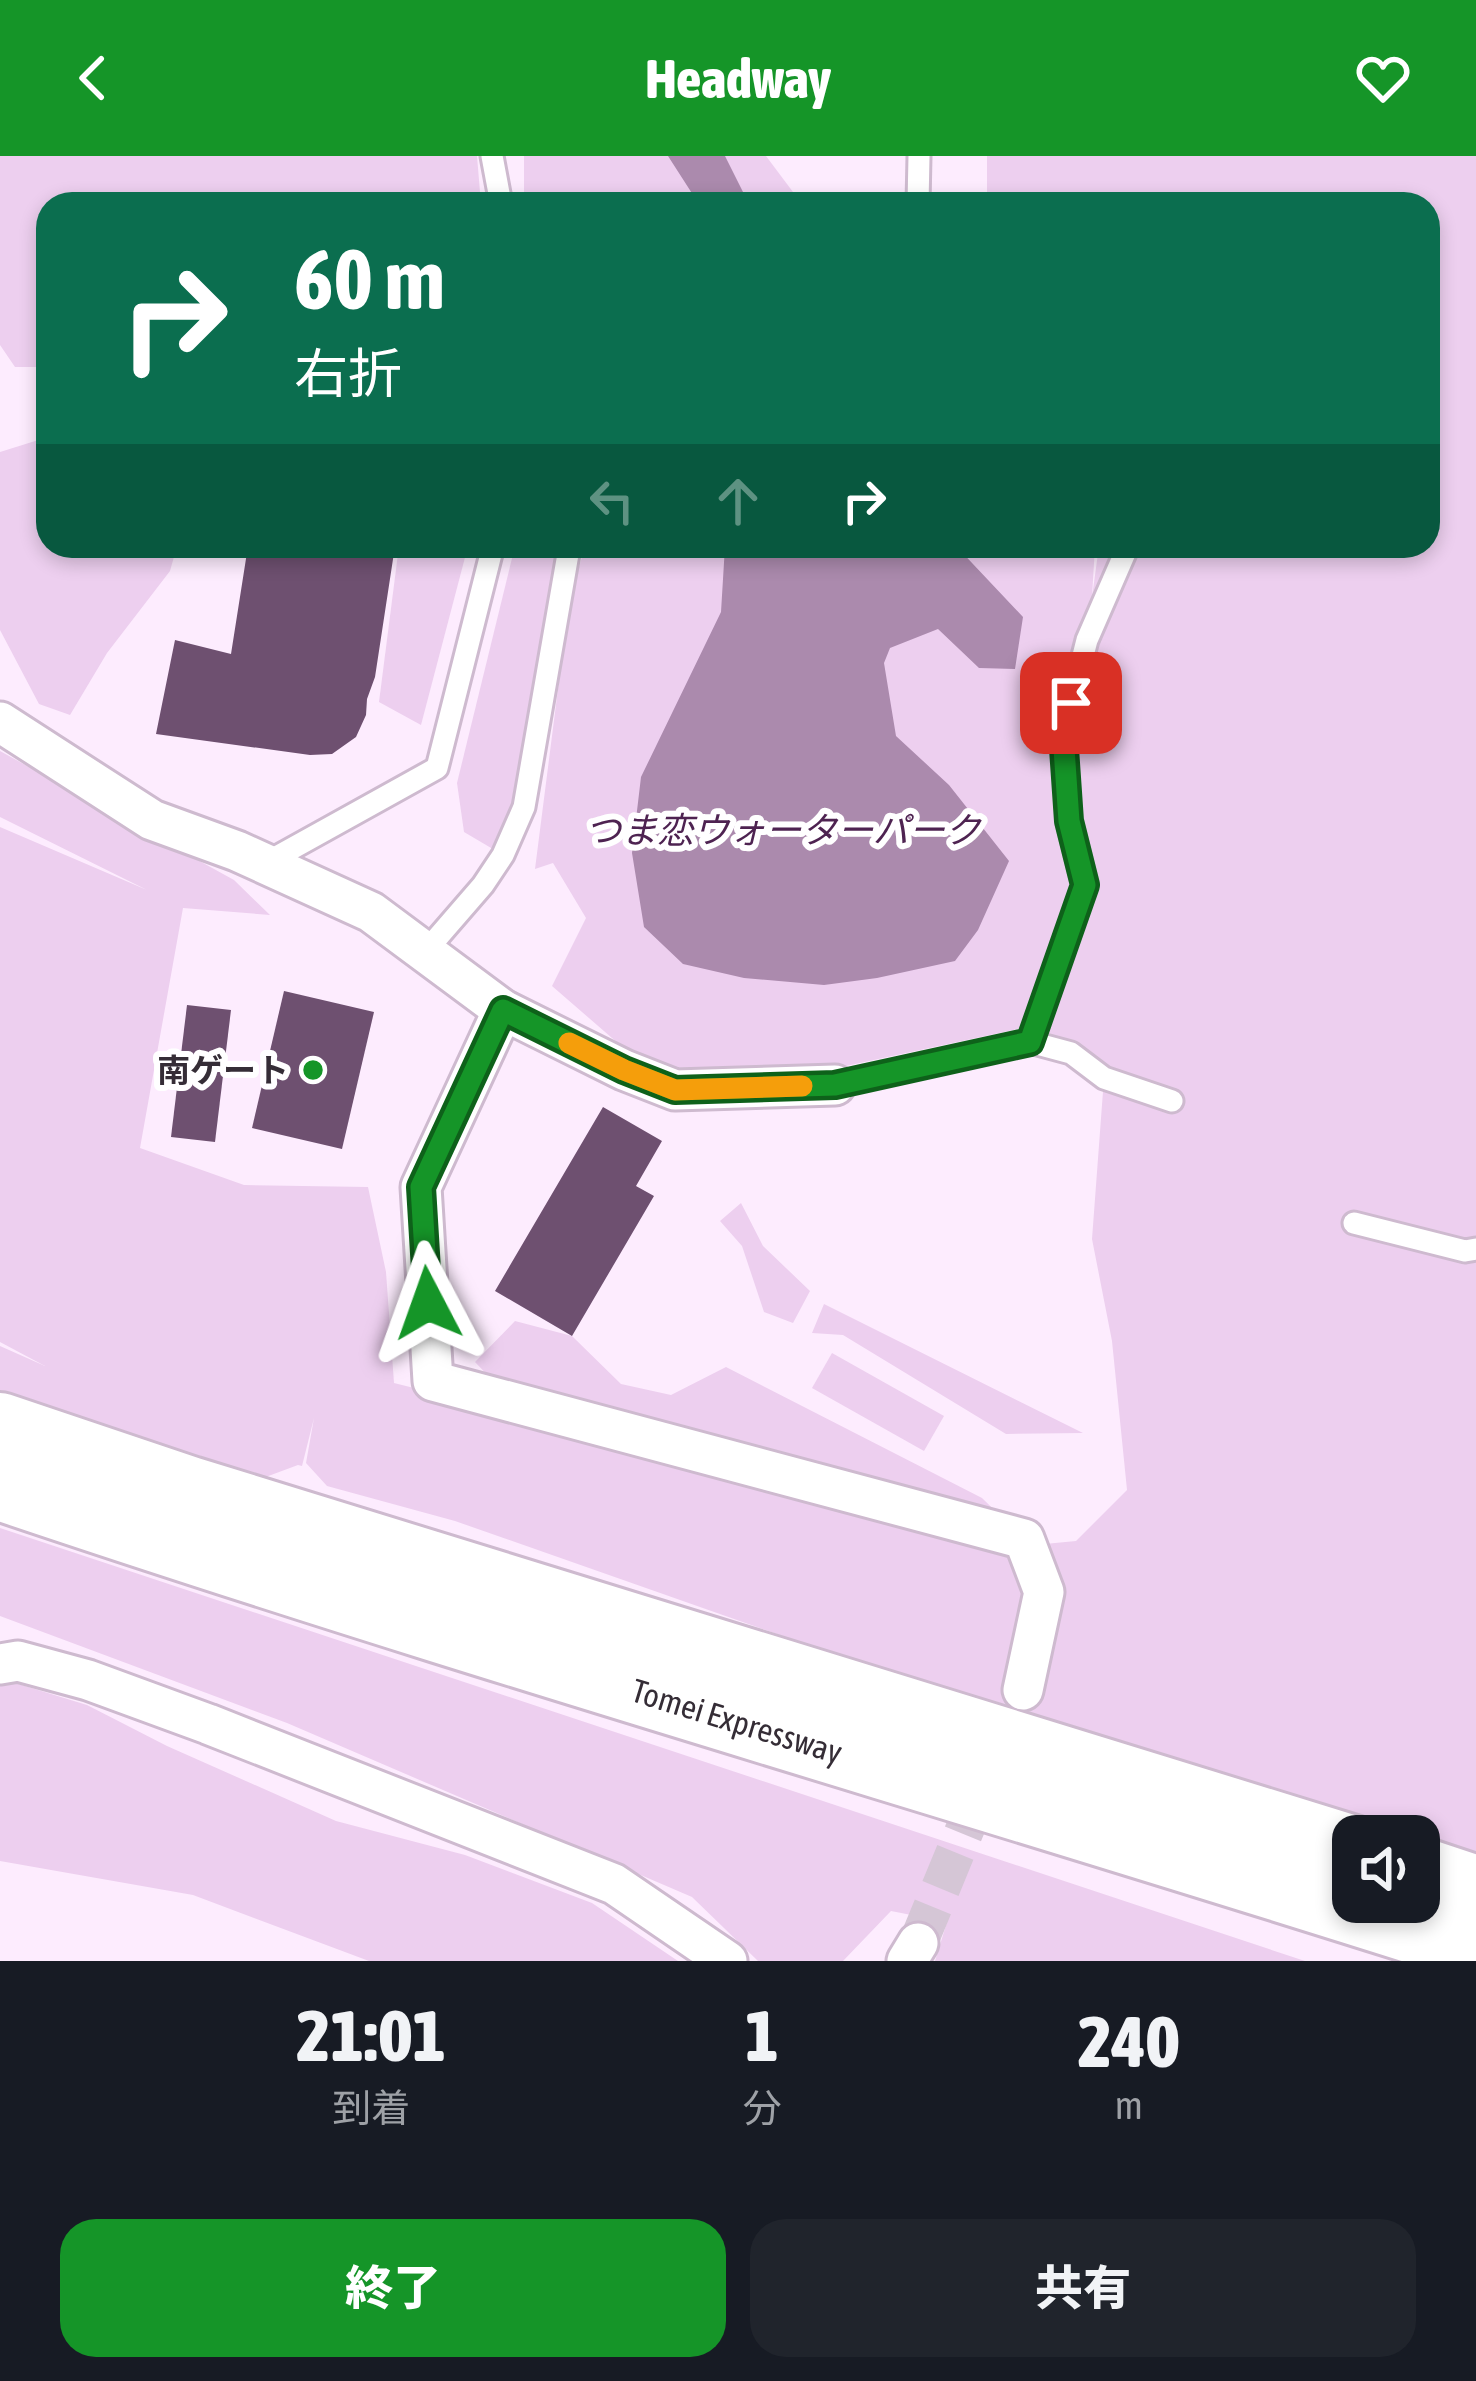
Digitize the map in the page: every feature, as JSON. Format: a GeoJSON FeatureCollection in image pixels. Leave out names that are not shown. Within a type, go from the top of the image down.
{"type":"FeatureCollection","features":[{"type":"Feature","properties":{"kind":"highway","name":"Tomei Expressway"},"geometry":{"type":"LineString","coordinates":[[0,1426],[236,1504],[1332,1843]]}},
{"type":"Feature","properties":{"kind":"highway","name":"Tomei Expressway"},"geometry":{"type":"LineString","coordinates":[[0,1487],[172,1545],[1476,1951]]}},
{"type":"Feature","properties":{"kind":"highway"},"geometry":{"type":"LineString","coordinates":[[1440,1877],[1476,1889]]}},
{"type":"Feature","properties":{"kind":"street"},"geometry":{"type":"LineString","coordinates":[[0,722],[152,820],[370,912],[503,1010],[624,1070],[675,1090],[835,1085]]}},
{"type":"Feature","properties":{"kind":"street"},"geometry":{"type":"LineString","coordinates":[[503,1010],[421,1187],[433,1381],[1024,1539],[1044,1592],[1023,1690]]}},
{"type":"Feature","properties":{"kind":"street"},"geometry":{"type":"LineString","coordinates":[[0,1664],[18,1661],[88,1680],[614,1884],[728,1961]]}},
{"type":"Feature","properties":{"kind":"lane"},"geometry":{"type":"LineString","coordinates":[[492,156],[499,192]]}},
{"type":"Feature","properties":{"kind":"lane"},"geometry":{"type":"LineString","coordinates":[[918,192],[919,156]]}},
{"type":"Feature","properties":{"kind":"lane"},"geometry":{"type":"LineString","coordinates":[[264,864],[437,768],[490,558]]}},
{"type":"Feature","properties":{"kind":"lane"},"geometry":{"type":"LineString","coordinates":[[425,952],[483,885],[503,855],[524,807],[567,558]]}},
{"type":"Feature","properties":{"kind":"lane"},"geometry":{"type":"LineString","coordinates":[[1030,1042],[1085,885],[1069,821],[1063,734],[1087,640],[1123,558]]}},
{"type":"Feature","properties":{"kind":"lane"},"geometry":{"type":"LineString","coordinates":[[835,1085],[1030,1042],[1071,1054],[1104,1078],[1172,1102]]}},
{"type":"Feature","properties":{"kind":"lane"},"geometry":{"type":"LineString","coordinates":[[1354,1223],[1476,1249]]}},
{"type":"Feature","properties":{"kind":"shaded area"},"geometry":{"type":"Polygon","coordinates":[[[0,156],[477,156],[480,192],[36,192],[36,367],[15,367],[0,345],[0,156]]]}},
{"type":"Feature","properties":{"kind":"shaded area"},"geometry":{"type":"Polygon","coordinates":[[[524,156],[766,156],[793,192],[524,192],[524,156]]]}},
{"type":"Feature","properties":{"kind":"shaded area"},"geometry":{"type":"Polygon","coordinates":[[[987,156],[1476,156],[1476,1855],[1440,1850],[1440,1815],[1332,1815],[1332,1829],[455,1521],[327,1486],[306,1463],[314,1418],[302,1466],[263,1478],[0,1390],[0,1346],[45,1366],[0,1342],[0,827],[147,890],[0,817],[0,751],[234,880],[270,915],[183,908],[140,1148],[244,1185],[368,1187],[386,1272],[394,1383],[434,1393],[495,1383],[475,1362],[515,1321],[572,1336],[621,1384],[671,1395],[726,1367],[982,1498],[1024,1539],[1012,1547],[1076,1541],[1127,1490],[1112,1341],[1092,1239],[1104,1078],[1036,1025],[832,1069],[672,1090],[552,986],[586,918],[553,863],[535,869],[569,603],[582,558],[1094,558],[1092,597],[1097,558],[1440,558],[1440,192],[987,192],[987,156]]]}},
{"type":"Feature","properties":{"kind":"shaded area"},"geometry":{"type":"Polygon","coordinates":[[[36,441],[36,558],[174,558],[170,571],[107,653],[70,715],[39,704],[0,630],[0,452],[36,441]]]}},
{"type":"Feature","properties":{"kind":"shaded area"},"geometry":{"type":"Polygon","coordinates":[[[397,558],[465,558],[421,725],[379,702],[397,558]]]}},
{"type":"Feature","properties":{"kind":"shaded area"},"geometry":{"type":"Polygon","coordinates":[[[512,558],[556,558],[553,625],[503,855],[464,832],[457,783],[512,558]]]}},
{"type":"Feature","properties":{"kind":"shaded area"},"geometry":{"type":"Polygon","coordinates":[[[741,1203],[763,1246],[810,1291],[793,1323],[764,1312],[742,1246],[720,1221],[741,1203]]]}},
{"type":"Feature","properties":{"kind":"shaded area"},"geometry":{"type":"Polygon","coordinates":[[[824,1304],[1083,1433],[1006,1434],[843,1335],[812,1333],[824,1304]]]}},
{"type":"Feature","properties":{"kind":"shaded area"},"geometry":{"type":"Polygon","coordinates":[[[832,1353],[944,1416],[924,1451],[812,1388],[832,1353]]]}},
{"type":"Feature","properties":{"kind":"shaded area"},"geometry":{"type":"Polygon","coordinates":[[[0,1528],[1305,1961],[935,1961],[947,1922],[891,1911],[843,1961],[758,1961],[692,1897],[287,1723],[0,1616],[0,1528]]]}},
{"type":"Feature","properties":{"kind":"shaded area"},"geometry":{"type":"Polygon","coordinates":[[[12,1682],[87,1705],[336,1821],[465,1855],[592,1903],[678,1961],[369,1961],[193,1895],[0,1861],[0,1684],[12,1682]]]}},
{"type":"Feature","properties":{"kind":"water"},"geometry":{"type":"Polygon","coordinates":[[[668,156],[725,156],[743,192],[691,192],[668,156]]]}},
{"type":"Feature","properties":{"kind":"water","name":"つま恋ウォーターパーク"},"geometry":{"type":"Polygon","coordinates":[[[724,558],[967,558],[1023,617],[1015,669],[979,668],[938,629],[890,648],[884,663],[896,736],[949,785],[1009,861],[978,930],[955,961],[824,985],[744,978],[683,964],[644,927],[632,853],[641,777],[721,612],[724,558]]]}},
{"type":"Feature","properties":{"kind":"building"},"geometry":{"type":"Polygon","coordinates":[[[246,558],[393,558],[366,715],[356,737],[332,754],[156,734],[175,640],[231,654],[246,558]]]}},
{"type":"Feature","properties":{"kind":"building","name":"南ゲート"},"geometry":{"type":"Polygon","coordinates":[[[284,991],[374,1012],[342,1149],[252,1128],[284,991]]]}},
{"type":"Feature","properties":{"kind":"building"},"geometry":{"type":"Polygon","coordinates":[[[187,1005],[231,1010],[215,1142],[171,1137],[187,1005]]]}},
{"type":"Feature","properties":{"kind":"building"},"geometry":{"type":"Polygon","coordinates":[[[603,1107],[662,1141],[636,1186],[654,1196],[572,1336],[495,1291],[603,1107]]]}},
{"type":"Feature","properties":{"kind":"tunnel"},"geometry":{"type":"LineString","coordinates":[[918,1943],[986,1778]]}},
{"type":"Feature","properties":{"kind":"slow traffic"},"geometry":{"type":"LineString","coordinates":[[569,1043],[675,1090],[802,1086]]}},
{"type":"Feature","properties":{"kind":"place","name":"南ゲート"},"geometry":{"type":"Point","coordinates":[313,1070]}},
{"type":"Feature","properties":{"kind":"route"},"geometry":{"type":"LineString","coordinates":[[428,1303],[421,1187],[503,1010],[675,1090],[835,1085],[1030,1042],[1085,885],[1069,821],[1063,734],[1071,703]]}}]}
